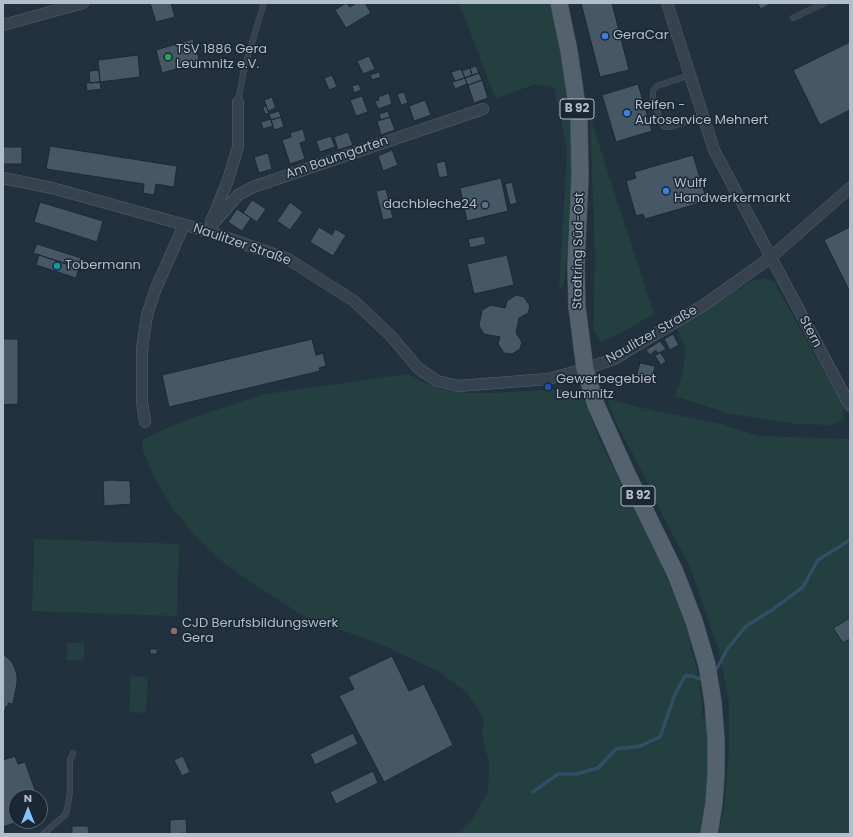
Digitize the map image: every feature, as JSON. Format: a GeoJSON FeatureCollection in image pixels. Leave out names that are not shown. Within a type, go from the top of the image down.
{"type":"FeatureCollection","features":[{"type":"Feature","properties":{"kind":"main road","name":"Stadtring Süd-Ost"},"geometry":{"type":"LineString","coordinates":[[559,3],[569,51],[579,119],[580,177],[576,266],[577,307],[585,369],[596,405],[626,472],[675,572],[694,621],[707,665],[714,708],[716,773],[714,803],[709,834]]}},
{"type":"Feature","properties":{"kind":"street"},"geometry":{"type":"LineString","coordinates":[[3,25],[83,3]]}},
{"type":"Feature","properties":{"kind":"street"},"geometry":{"type":"LineString","coordinates":[[667,3],[714,150],[770,258]]}},
{"type":"Feature","properties":{"kind":"street"},"geometry":{"type":"LineString","coordinates":[[207,231],[228,180],[238,147],[238,102]]}},
{"type":"Feature","properties":{"kind":"street","name":"Am Baumgarten"},"geometry":{"type":"LineString","coordinates":[[207,231],[238,195],[253,187],[483,109]]}},
{"type":"Feature","properties":{"kind":"street","name":"Naulitzer Straße"},"geometry":{"type":"LineString","coordinates":[[3,178],[52,188],[207,231],[288,259],[354,301],[391,336],[418,368],[438,381],[458,386],[548,379],[614,359],[690,313],[770,258],[850,188]]}},
{"type":"Feature","properties":{"kind":"street"},"geometry":{"type":"LineString","coordinates":[[145,422],[142,402],[142,349],[147,316],[156,288],[184,225]]}},
{"type":"Feature","properties":{"kind":"street","name":"Stern"},"geometry":{"type":"LineString","coordinates":[[770,258],[850,406]]}},
{"type":"Feature","properties":{"kind":"lane"},"geometry":{"type":"LineString","coordinates":[[238,102],[244,68],[264,3]]}},
{"type":"Feature","properties":{"kind":"lane"},"geometry":{"type":"LineString","coordinates":[[793,18],[824,3]]}},
{"type":"Feature","properties":{"kind":"lane"},"geometry":{"type":"LineString","coordinates":[[690,75],[657,86],[653,91],[661,122],[664,127],[671,127],[703,116]]}},
{"type":"Feature","properties":{"kind":"lane"},"geometry":{"type":"LineString","coordinates":[[43,834],[65,815],[68,810],[70,792],[70,760],[73,753]]}},
{"type":"Feature","properties":{"kind":"green space"},"geometry":{"type":"Polygon","coordinates":[[[459,3],[554,3],[575,144],[571,216],[565,278],[562,288],[559,289],[567,149],[554,87],[535,84],[496,99],[459,3]]]}},
{"type":"Feature","properties":{"kind":"green space"},"geometry":{"type":"Polygon","coordinates":[[[590,117],[654,314],[617,335],[601,342],[593,329],[595,258],[590,117]]]}},
{"type":"Feature","properties":{"kind":"green space"},"geometry":{"type":"Polygon","coordinates":[[[764,278],[774,282],[843,405],[844,419],[832,425],[797,424],[730,414],[675,396],[683,371],[686,349],[677,329],[749,282],[764,278]]]}},
{"type":"Feature","properties":{"kind":"green space"},"geometry":{"type":"Polygon","coordinates":[[[409,374],[423,382],[443,390],[465,393],[493,393],[567,389],[573,392],[578,398],[584,399],[600,441],[663,568],[689,630],[691,649],[698,673],[702,702],[702,718],[708,719],[708,780],[701,834],[457,834],[473,818],[488,791],[489,763],[482,734],[484,722],[478,709],[466,692],[439,672],[383,645],[305,617],[249,581],[223,562],[198,539],[173,509],[156,481],[142,448],[142,440],[169,427],[197,416],[265,394],[409,374]]]}},
{"type":"Feature","properties":{"kind":"green space"},"geometry":{"type":"Polygon","coordinates":[[[607,399],[655,411],[721,424],[758,436],[850,439],[850,834],[719,834],[725,801],[729,750],[729,702],[720,654],[690,567],[664,518],[641,469],[617,425],[607,399]]]}},
{"type":"Feature","properties":{"kind":"green space"},"geometry":{"type":"Polygon","coordinates":[[[34,539],[179,544],[177,616],[32,611],[34,539]]]}},
{"type":"Feature","properties":{"kind":"green space"},"geometry":{"type":"Polygon","coordinates":[[[67,643],[84,643],[84,660],[67,660],[67,643]]]}},
{"type":"Feature","properties":{"kind":"green space"},"geometry":{"type":"Polygon","coordinates":[[[131,676],[148,677],[146,713],[129,712],[131,676]]]}},
{"type":"Feature","properties":{"kind":"building"},"geometry":{"type":"Polygon","coordinates":[[[150,3],[171,3],[175,17],[156,22],[150,3]]]}},
{"type":"Feature","properties":{"kind":"building"},"geometry":{"type":"Polygon","coordinates":[[[346,3],[350,7],[356,3],[365,3],[371,13],[346,28],[335,10],[346,3]]]}},
{"type":"Feature","properties":{"kind":"building","name":"GeraCar"},"geometry":{"type":"Polygon","coordinates":[[[581,3],[612,3],[629,70],[600,77],[581,3]]]}},
{"type":"Feature","properties":{"kind":"building"},"geometry":{"type":"Polygon","coordinates":[[[757,3],[772,3],[761,9],[757,3]]]}},
{"type":"Feature","properties":{"kind":"building"},"geometry":{"type":"Polygon","coordinates":[[[193,39],[200,62],[162,73],[156,50],[193,39]]]}},
{"type":"Feature","properties":{"kind":"building"},"geometry":{"type":"Polygon","coordinates":[[[850,42],[850,110],[820,125],[793,70],[850,42]]]}},
{"type":"Feature","properties":{"kind":"building"},"geometry":{"type":"Polygon","coordinates":[[[138,55],[140,77],[100,82],[98,60],[138,55]]]}},
{"type":"Feature","properties":{"kind":"building"},"geometry":{"type":"Polygon","coordinates":[[[369,56],[375,69],[363,74],[357,61],[369,56]]]}},
{"type":"Feature","properties":{"kind":"building"},"geometry":{"type":"Polygon","coordinates":[[[476,66],[479,73],[472,75],[470,68],[476,66]]]}},
{"type":"Feature","properties":{"kind":"building"},"geometry":{"type":"Polygon","coordinates":[[[470,68],[472,75],[465,78],[462,71],[470,68]]]}},
{"type":"Feature","properties":{"kind":"building"},"geometry":{"type":"Polygon","coordinates":[[[461,69],[465,78],[455,81],[451,72],[461,69]]]}},
{"type":"Feature","properties":{"kind":"building"},"geometry":{"type":"Polygon","coordinates":[[[99,70],[100,82],[90,83],[89,71],[99,70]]]}},
{"type":"Feature","properties":{"kind":"building"},"geometry":{"type":"Polygon","coordinates":[[[379,72],[381,77],[372,80],[370,75],[379,72]]]}},
{"type":"Feature","properties":{"kind":"building"},"geometry":{"type":"Polygon","coordinates":[[[479,73],[482,80],[468,85],[465,78],[479,73]]]}},
{"type":"Feature","properties":{"kind":"building"},"geometry":{"type":"Polygon","coordinates":[[[332,75],[337,87],[329,90],[324,78],[332,75]]]}},
{"type":"Feature","properties":{"kind":"building"},"geometry":{"type":"Polygon","coordinates":[[[465,78],[467,84],[455,89],[452,82],[465,78]]]}},
{"type":"Feature","properties":{"kind":"building"},"geometry":{"type":"Polygon","coordinates":[[[482,80],[488,98],[474,103],[468,85],[482,80]]]}},
{"type":"Feature","properties":{"kind":"building"},"geometry":{"type":"Polygon","coordinates":[[[100,82],[101,89],[87,91],[86,83],[100,82]]]}},
{"type":"Feature","properties":{"kind":"building"},"geometry":{"type":"Polygon","coordinates":[[[359,84],[361,90],[354,93],[352,86],[359,84]]]}},
{"type":"Feature","properties":{"kind":"building","name":"Reifen - Autoservice Mehnert"},"geometry":{"type":"Polygon","coordinates":[[[638,84],[652,131],[616,142],[602,95],[638,84]]]}},
{"type":"Feature","properties":{"kind":"building"},"geometry":{"type":"Polygon","coordinates":[[[404,92],[408,103],[401,105],[397,94],[404,92]]]}},
{"type":"Feature","properties":{"kind":"building"},"geometry":{"type":"Polygon","coordinates":[[[389,93],[392,104],[378,109],[375,101],[379,100],[378,97],[389,93]]]}},
{"type":"Feature","properties":{"kind":"building"},"geometry":{"type":"Polygon","coordinates":[[[362,96],[368,112],[356,116],[350,100],[362,96]]]}},
{"type":"Feature","properties":{"kind":"building"},"geometry":{"type":"Polygon","coordinates":[[[272,97],[276,108],[268,111],[264,100],[272,97]]]}},
{"type":"Feature","properties":{"kind":"building"},"geometry":{"type":"Polygon","coordinates":[[[425,100],[431,115],[414,121],[409,106],[425,100]]]}},
{"type":"Feature","properties":{"kind":"building"},"geometry":{"type":"Polygon","coordinates":[[[266,106],[269,113],[265,114],[263,107],[266,106]]]}},
{"type":"Feature","properties":{"kind":"building"},"geometry":{"type":"Polygon","coordinates":[[[279,111],[281,117],[271,120],[269,114],[279,111]]]}},
{"type":"Feature","properties":{"kind":"building"},"geometry":{"type":"Polygon","coordinates":[[[388,111],[390,117],[381,120],[379,114],[388,111]]]}},
{"type":"Feature","properties":{"kind":"building"},"geometry":{"type":"Polygon","coordinates":[[[281,117],[284,127],[274,130],[271,120],[281,117]]]}},
{"type":"Feature","properties":{"kind":"building"},"geometry":{"type":"Polygon","coordinates":[[[390,117],[395,130],[381,135],[377,121],[390,117]]]}},
{"type":"Feature","properties":{"kind":"building"},"geometry":{"type":"Polygon","coordinates":[[[271,119],[273,126],[263,129],[261,122],[271,119]]]}},
{"type":"Feature","properties":{"kind":"building"},"geometry":{"type":"Polygon","coordinates":[[[303,129],[306,141],[300,143],[305,159],[290,164],[282,140],[291,137],[290,133],[303,129]]]}},
{"type":"Feature","properties":{"kind":"building"},"geometry":{"type":"Polygon","coordinates":[[[348,132],[353,145],[338,150],[334,137],[348,132]]]}},
{"type":"Feature","properties":{"kind":"building"},"geometry":{"type":"Polygon","coordinates":[[[331,136],[335,147],[320,152],[316,141],[331,136]]]}},
{"type":"Feature","properties":{"kind":"building"},"geometry":{"type":"Polygon","coordinates":[[[50,146],[177,166],[174,187],[156,184],[154,195],[143,193],[144,184],[46,169],[50,146]]]}},
{"type":"Feature","properties":{"kind":"building"},"geometry":{"type":"Polygon","coordinates":[[[3,147],[22,147],[22,164],[3,164],[3,147]]]}},
{"type":"Feature","properties":{"kind":"building"},"geometry":{"type":"Polygon","coordinates":[[[392,150],[398,165],[383,171],[378,156],[392,150]]]}},
{"type":"Feature","properties":{"kind":"building"},"geometry":{"type":"Polygon","coordinates":[[[268,153],[272,169],[259,173],[254,157],[268,153]]]}},
{"type":"Feature","properties":{"kind":"building","name":"Wulff Handwerkermarkt"},"geometry":{"type":"Polygon","coordinates":[[[693,155],[707,201],[645,219],[643,214],[636,216],[626,181],[636,178],[634,172],[693,155]]]}},
{"type":"Feature","properties":{"kind":"building"},"geometry":{"type":"Polygon","coordinates":[[[445,161],[448,176],[439,178],[436,163],[445,161]]]}},
{"type":"Feature","properties":{"kind":"building"},"geometry":{"type":"Polygon","coordinates":[[[501,178],[508,211],[467,221],[460,188],[501,178]]]}},
{"type":"Feature","properties":{"kind":"building"},"geometry":{"type":"Polygon","coordinates":[[[512,182],[517,203],[510,205],[505,184],[512,182]]]}},
{"type":"Feature","properties":{"kind":"building"},"geometry":{"type":"Polygon","coordinates":[[[386,189],[393,218],[383,220],[376,191],[386,189]]]}},
{"type":"Feature","properties":{"kind":"building"},"geometry":{"type":"Polygon","coordinates":[[[252,200],[266,209],[257,222],[243,213],[252,200]]]}},
{"type":"Feature","properties":{"kind":"building"},"geometry":{"type":"Polygon","coordinates":[[[40,202],[103,221],[97,242],[34,222],[40,202]]]}},
{"type":"Feature","properties":{"kind":"building"},"geometry":{"type":"Polygon","coordinates":[[[290,202],[303,212],[290,230],[277,221],[290,202]]]}},
{"type":"Feature","properties":{"kind":"building"},"geometry":{"type":"Polygon","coordinates":[[[237,209],[251,218],[242,231],[228,222],[237,209]]]}},
{"type":"Feature","properties":{"kind":"building"},"geometry":{"type":"Polygon","coordinates":[[[319,227],[332,235],[335,229],[346,235],[333,256],[310,242],[319,227]]]}},
{"type":"Feature","properties":{"kind":"building"},"geometry":{"type":"Polygon","coordinates":[[[850,227],[850,292],[824,240],[850,227]]]}},
{"type":"Feature","properties":{"kind":"building"},"geometry":{"type":"Polygon","coordinates":[[[484,236],[486,244],[470,248],[468,239],[484,236]]]}},
{"type":"Feature","properties":{"kind":"building"},"geometry":{"type":"Polygon","coordinates":[[[37,244],[81,258],[78,268],[33,253],[37,244]]]}},
{"type":"Feature","properties":{"kind":"building","name":"Tobermann"},"geometry":{"type":"Polygon","coordinates":[[[39,255],[79,268],[76,278],[36,265],[39,255]]]}},
{"type":"Feature","properties":{"kind":"building"},"geometry":{"type":"Polygon","coordinates":[[[507,255],[514,285],[474,294],[467,264],[507,255]]]}},
{"type":"Feature","properties":{"kind":"building"},"geometry":{"type":"Polygon","coordinates":[[[516,295],[524,297],[530,306],[528,313],[519,318],[516,333],[522,342],[520,349],[512,354],[504,353],[498,344],[500,337],[484,334],[479,326],[482,310],[491,305],[505,308],[507,301],[516,295]]]}},
{"type":"Feature","properties":{"kind":"building"},"geometry":{"type":"Polygon","coordinates":[[[673,334],[679,345],[670,350],[664,339],[673,334]]]}},
{"type":"Feature","properties":{"kind":"building"},"geometry":{"type":"Polygon","coordinates":[[[3,339],[18,339],[18,404],[3,405],[3,339]]]}},
{"type":"Feature","properties":{"kind":"building"},"geometry":{"type":"Polygon","coordinates":[[[312,339],[316,355],[323,353],[326,366],[319,368],[320,371],[169,407],[162,375],[312,339]]]}},
{"type":"Feature","properties":{"kind":"building"},"geometry":{"type":"Polygon","coordinates":[[[660,341],[666,349],[658,354],[656,350],[650,355],[646,350],[660,341]]]}},
{"type":"Feature","properties":{"kind":"building"},"geometry":{"type":"Polygon","coordinates":[[[660,352],[666,361],[661,365],[655,356],[660,352]]]}},
{"type":"Feature","properties":{"kind":"building"},"geometry":{"type":"Polygon","coordinates":[[[640,363],[655,366],[652,381],[636,377],[640,363]]]}},
{"type":"Feature","properties":{"kind":"building"},"geometry":{"type":"Polygon","coordinates":[[[103,481],[130,481],[131,504],[104,506],[103,481]]]}},
{"type":"Feature","properties":{"kind":"building"},"geometry":{"type":"Polygon","coordinates":[[[850,618],[850,639],[843,643],[833,628],[850,618]]]}},
{"type":"Feature","properties":{"kind":"building"},"geometry":{"type":"Polygon","coordinates":[[[150,649],[157,649],[157,654],[150,654],[150,649]]]}},
{"type":"Feature","properties":{"kind":"building"},"geometry":{"type":"Polygon","coordinates":[[[3,654],[11,661],[15,668],[17,683],[13,704],[8,703],[8,707],[6,706],[3,720],[3,654]]]}},
{"type":"Feature","properties":{"kind":"building"},"geometry":{"type":"Polygon","coordinates":[[[392,656],[409,691],[424,684],[453,745],[384,782],[339,696],[354,689],[348,677],[392,656]]]}},
{"type":"Feature","properties":{"kind":"building"},"geometry":{"type":"Polygon","coordinates":[[[353,733],[358,744],[315,765],[310,754],[353,733]]]}},
{"type":"Feature","properties":{"kind":"building"},"geometry":{"type":"Polygon","coordinates":[[[15,756],[18,764],[25,762],[35,789],[8,789],[8,825],[3,827],[3,760],[15,756]]]}},
{"type":"Feature","properties":{"kind":"building"},"geometry":{"type":"Polygon","coordinates":[[[183,756],[190,772],[182,776],[174,760],[183,756]]]}},
{"type":"Feature","properties":{"kind":"building"},"geometry":{"type":"Polygon","coordinates":[[[373,771],[378,783],[336,804],[330,792],[373,771]]]}},
{"type":"Feature","properties":{"kind":"building"},"geometry":{"type":"Polygon","coordinates":[[[186,819],[187,833],[170,834],[170,820],[186,819]]]}},
{"type":"Feature","properties":{"kind":"building"},"geometry":{"type":"Polygon","coordinates":[[[72,826],[88,826],[89,834],[72,834],[72,826]]]}},
{"type":"Feature","properties":{"kind":"waterway"},"geometry":{"type":"LineString","coordinates":[[712,671],[717,668],[728,648],[746,626],[772,610],[803,587],[818,560],[850,540]]}},
{"type":"Feature","properties":{"kind":"waterway"},"geometry":{"type":"LineString","coordinates":[[533,792],[558,774],[577,774],[598,768],[616,749],[640,746],[660,737],[675,694],[685,676],[692,676],[699,679],[703,676]]}},
{"type":"Feature","properties":{"kind":"place","name":"GeraCar"},"geometry":{"type":"Point","coordinates":[605,36]}},
{"type":"Feature","properties":{"kind":"place","name":"TSV 1886 Gera Leumnitz e.V."},"geometry":{"type":"Point","coordinates":[168,57]}},
{"type":"Feature","properties":{"kind":"place","name":"Reifen - Autoservice Mehnert"},"geometry":{"type":"Point","coordinates":[627,113]}},
{"type":"Feature","properties":{"kind":"place","name":"Wulff Handwerkermarkt"},"geometry":{"type":"Point","coordinates":[666,191]}},
{"type":"Feature","properties":{"kind":"place","name":"dachbleche24"},"geometry":{"type":"Point","coordinates":[485,205]}},
{"type":"Feature","properties":{"kind":"place","name":"Tobermann"},"geometry":{"type":"Point","coordinates":[57,266]}},
{"type":"Feature","properties":{"kind":"place","name":"Gewerbegebiet Leumnitz"},"geometry":{"type":"Point","coordinates":[548,387]}},
{"type":"Feature","properties":{"kind":"place","name":"CJD Berufsbildungswerk Gera"},"geometry":{"type":"Point","coordinates":[174,631]}}]}
